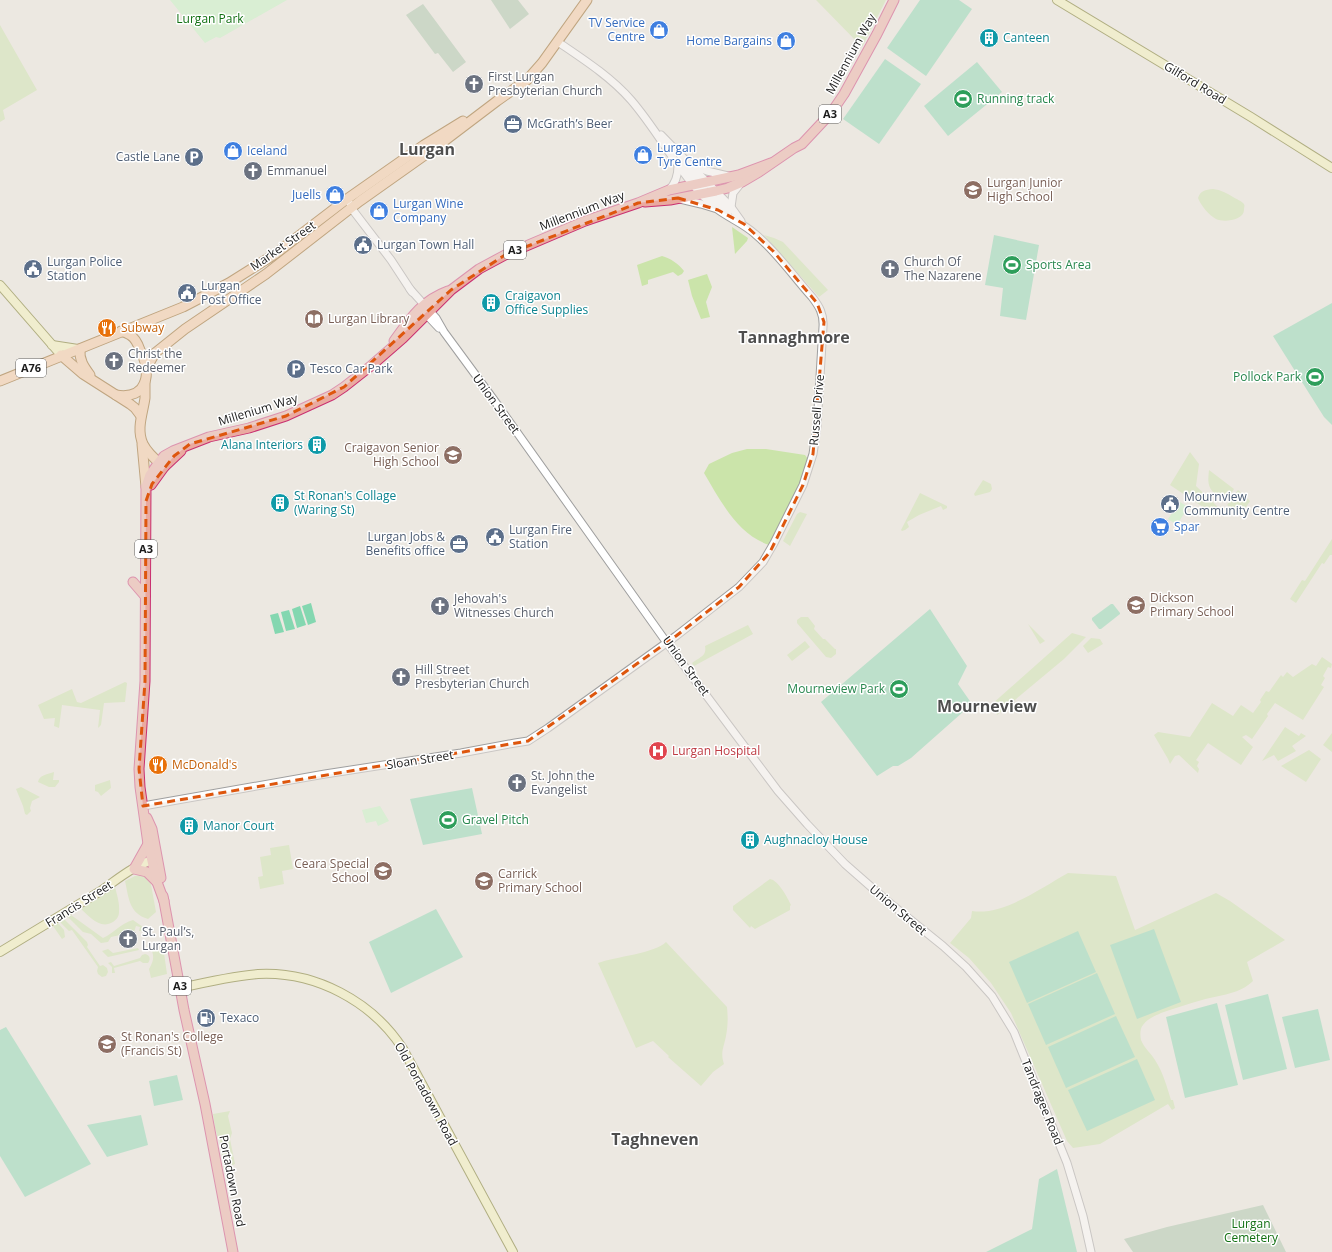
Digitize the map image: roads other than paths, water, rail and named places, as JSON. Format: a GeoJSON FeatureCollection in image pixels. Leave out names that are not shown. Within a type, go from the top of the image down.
{"type":"FeatureCollection","features":[{"type":"Feature","properties":{"kind":"highway","name":"Millennium Way"},"geometry":{"type":"LineString","coordinates":[[383,356],[394,341],[426,310],[479,269],[505,255],[585,221],[640,202],[669,190],[704,188],[742,182],[802,144],[831,113],[844,94],[894,0]]}},
{"type":"Feature","properties":{"kind":"highway","name":"Millennium Way"},"geometry":{"type":"LineString","coordinates":[[640,202],[678,198],[729,177],[771,163]]}},
{"type":"Feature","properties":{"kind":"highway"},"geometry":{"type":"LineString","coordinates":[[640,202],[704,188],[759,172]]}},
{"type":"Feature","properties":{"kind":"highway","name":"Millennium Way"},"geometry":{"type":"LineString","coordinates":[[332,395],[355,379],[383,356],[426,310]]}},
{"type":"Feature","properties":{"kind":"highway","name":"Millenium Way"},"geometry":{"type":"LineString","coordinates":[[159,465],[190,444],[209,437],[255,426],[286,416],[332,395]]}},
{"type":"Feature","properties":{"kind":"highway","name":"A3"},"geometry":{"type":"LineString","coordinates":[[159,465],[150,475],[146,488],[144,680],[139,769],[148,844],[154,859],[164,901],[180,988]]}},
{"type":"Feature","properties":{"kind":"highway","name":"A3"},"geometry":{"type":"LineString","coordinates":[[146,501],[159,465]]}},
{"type":"Feature","properties":{"kind":"highway"},"geometry":{"type":"LineString","coordinates":[[133,582],[145,596]]}},
{"type":"Feature","properties":{"kind":"highway","name":"A3"},"geometry":{"type":"LineString","coordinates":[[144,808],[152,829],[157,882],[164,901]]}},
{"type":"Feature","properties":{"kind":"highway"},"geometry":{"type":"LineString","coordinates":[[148,844],[134,869],[147,872],[157,882]]}},
{"type":"Feature","properties":{"kind":"highway","name":"Portadown Road"},"geometry":{"type":"LineString","coordinates":[[180,988],[205,1104],[233,1252]]}},
{"type":"Feature","properties":{"kind":"main road","name":"A76"},"geometry":{"type":"LineString","coordinates":[[349,203],[527,80],[558,42],[587,0]]}},
{"type":"Feature","properties":{"kind":"main road","name":"Gilford Road"},"geometry":{"type":"LineString","coordinates":[[1057,0],[1251,117],[1332,168]]}},
{"type":"Feature","properties":{"kind":"main road","name":"Market Street"},"geometry":{"type":"LineString","coordinates":[[62,356],[183,307],[229,284],[349,203]]}},
{"type":"Feature","properties":{"kind":"main road","name":"Market Street"},"geometry":{"type":"LineString","coordinates":[[147,367],[155,353],[189,326],[272,270],[349,203]]}},
{"type":"Feature","properties":{"kind":"main road"},"geometry":{"type":"LineString","coordinates":[[0,285],[62,356]]}},
{"type":"Feature","properties":{"kind":"main road"},"geometry":{"type":"LineString","coordinates":[[139,325],[137,330],[138,334],[146,349],[155,353]]}},
{"type":"Feature","properties":{"kind":"main road","name":"A76"},"geometry":{"type":"LineString","coordinates":[[121,331],[134,338],[144,358],[147,367],[146,382]]}},
{"type":"Feature","properties":{"kind":"main road"},"geometry":{"type":"LineString","coordinates":[[51,345],[80,349]]}},
{"type":"Feature","properties":{"kind":"main road","name":"A76"},"geometry":{"type":"LineString","coordinates":[[80,349],[80,359],[82,364],[94,380]]}},
{"type":"Feature","properties":{"kind":"main road","name":"A76"},"geometry":{"type":"LineString","coordinates":[[0,380],[62,356],[78,370],[115,394]]}},
{"type":"Feature","properties":{"kind":"main road"},"geometry":{"type":"LineString","coordinates":[[115,394],[122,396],[133,394],[146,382]]}},
{"type":"Feature","properties":{"kind":"main road"},"geometry":{"type":"LineString","coordinates":[[146,382],[141,416],[141,434],[146,488]]}},
{"type":"Feature","properties":{"kind":"main road"},"geometry":{"type":"LineString","coordinates":[[115,394],[135,408],[141,416]]}},
{"type":"Feature","properties":{"kind":"main road"},"geometry":{"type":"LineString","coordinates":[[142,442],[159,465]]}},
{"type":"Feature","properties":{"kind":"main road","name":"Francis Street"},"geometry":{"type":"LineString","coordinates":[[0,952],[134,869],[154,859]]}},
{"type":"Feature","properties":{"kind":"main road","name":"Old Portadown Road"},"geometry":{"type":"LineString","coordinates":[[180,988],[241,976],[278,974],[322,984],[358,1003],[373,1015],[391,1033],[403,1049],[513,1252]]}},
{"type":"Feature","properties":{"kind":"street"},"geometry":{"type":"LineString","coordinates":[[558,42],[612,82],[630,100],[690,165],[718,210]]}},
{"type":"Feature","properties":{"kind":"street"},"geometry":{"type":"LineString","coordinates":[[650,123],[678,166],[704,188],[740,223]]}},
{"type":"Feature","properties":{"kind":"street"},"geometry":{"type":"LineString","coordinates":[[664,138],[666,144],[704,188],[731,207],[740,223]]}},
{"type":"Feature","properties":{"kind":"street"},"geometry":{"type":"LineString","coordinates":[[690,165],[729,177]]}},
{"type":"Feature","properties":{"kind":"street"},"geometry":{"type":"LineString","coordinates":[[669,190],[676,179],[678,166]]}},
{"type":"Feature","properties":{"kind":"street"},"geometry":{"type":"LineString","coordinates":[[731,207],[733,193],[742,182]]}},
{"type":"Feature","properties":{"kind":"street"},"geometry":{"type":"LineString","coordinates":[[678,198],[718,210],[740,223]]}},
{"type":"Feature","properties":{"kind":"street","name":"Union Street"},"geometry":{"type":"LineString","coordinates":[[349,203],[391,260],[410,289],[426,310],[436,318],[444,332],[668,643],[768,778],[807,824],[845,864],[966,967]]}},
{"type":"Feature","properties":{"kind":"street","name":"Russell Drive"},"geometry":{"type":"LineString","coordinates":[[668,643],[739,587],[763,562],[804,482],[814,448],[818,426],[823,316],[817,303],[773,251],[757,235],[740,223]]}},
{"type":"Feature","properties":{"kind":"street","name":"Sloan Street"},"geometry":{"type":"LineString","coordinates":[[144,808],[325,774],[461,754],[528,741],[668,643]]}},
{"type":"Feature","properties":{"kind":"street","name":"Tandragee Road"},"geometry":{"type":"LineString","coordinates":[[966,967],[992,996],[1014,1032],[1072,1178],[1091,1252]]}},
{"type":"Feature","properties":{"kind":"place","name":"TV Service Centre"},"geometry":{"type":"Point","coordinates":[659,30]}},
{"type":"Feature","properties":{"kind":"place","name":"Canteen"},"geometry":{"type":"Point","coordinates":[989,38]}},
{"type":"Feature","properties":{"kind":"place","name":"Home Bargains"},"geometry":{"type":"Point","coordinates":[786,41]}},
{"type":"Feature","properties":{"kind":"place","name":"First Lurgan Presbyterian Church"},"geometry":{"type":"Point","coordinates":[474,84]}},
{"type":"Feature","properties":{"kind":"place","name":"Running track"},"geometry":{"type":"Point","coordinates":[963,99]}},
{"type":"Feature","properties":{"kind":"place","name":"McGrath’s Beer"},"geometry":{"type":"Point","coordinates":[513,124]}},
{"type":"Feature","properties":{"kind":"place","name":"Iceland"},"geometry":{"type":"Point","coordinates":[233,151]}},
{"type":"Feature","properties":{"kind":"place","name":"Lurgan Tyre Centre"},"geometry":{"type":"Point","coordinates":[643,155]}},
{"type":"Feature","properties":{"kind":"place","name":"Castle Lane"},"geometry":{"type":"Point","coordinates":[194,157]}},
{"type":"Feature","properties":{"kind":"place","name":"Emmanuel"},"geometry":{"type":"Point","coordinates":[253,171]}},
{"type":"Feature","properties":{"kind":"place","name":"Lurgan Junior High School"},"geometry":{"type":"Point","coordinates":[973,190]}},
{"type":"Feature","properties":{"kind":"place","name":"Juells"},"geometry":{"type":"Point","coordinates":[335,195]}},
{"type":"Feature","properties":{"kind":"place","name":"Lurgan Wine Company"},"geometry":{"type":"Point","coordinates":[379,211]}},
{"type":"Feature","properties":{"kind":"place","name":"Lurgan Town Hall"},"geometry":{"type":"Point","coordinates":[363,245]}},
{"type":"Feature","properties":{"kind":"place","name":"Sports Area"},"geometry":{"type":"Point","coordinates":[1012,265]}},
{"type":"Feature","properties":{"kind":"place","name":"Lurgan Police Station"},"geometry":{"type":"Point","coordinates":[33,269]}},
{"type":"Feature","properties":{"kind":"place","name":"Church Of The Nazarene"},"geometry":{"type":"Point","coordinates":[890,269]}},
{"type":"Feature","properties":{"kind":"place","name":"Lurgan Post Office"},"geometry":{"type":"Point","coordinates":[187,293]}},
{"type":"Feature","properties":{"kind":"place","name":"Craigavon Office Supplies"},"geometry":{"type":"Point","coordinates":[491,303]}},
{"type":"Feature","properties":{"kind":"place","name":"Lurgan Library"},"geometry":{"type":"Point","coordinates":[314,319]}},
{"type":"Feature","properties":{"kind":"place","name":"Subway"},"geometry":{"type":"Point","coordinates":[107,328]}},
{"type":"Feature","properties":{"kind":"place","name":"Christ the Redeemer"},"geometry":{"type":"Point","coordinates":[114,361]}},
{"type":"Feature","properties":{"kind":"place","name":"Tesco Car Park"},"geometry":{"type":"Point","coordinates":[296,369]}},
{"type":"Feature","properties":{"kind":"place","name":"Pollock Park"},"geometry":{"type":"Point","coordinates":[1315,377]}},
{"type":"Feature","properties":{"kind":"place","name":"Alana Interiors"},"geometry":{"type":"Point","coordinates":[317,445]}},
{"type":"Feature","properties":{"kind":"place","name":"Craigavon Senior High School"},"geometry":{"type":"Point","coordinates":[453,455]}},
{"type":"Feature","properties":{"kind":"place","name":"St Ronan's Collage (Waring St)"},"geometry":{"type":"Point","coordinates":[280,503]}},
{"type":"Feature","properties":{"kind":"place","name":"Mournview Community Centre"},"geometry":{"type":"Point","coordinates":[1170,504]}},
{"type":"Feature","properties":{"kind":"place","name":"Spar"},"geometry":{"type":"Point","coordinates":[1160,527]}},
{"type":"Feature","properties":{"kind":"place","name":"Lurgan Fire Station"},"geometry":{"type":"Point","coordinates":[495,537]}},
{"type":"Feature","properties":{"kind":"place","name":"Lurgan Jobs & Benefits office"},"geometry":{"type":"Point","coordinates":[459,544]}},
{"type":"Feature","properties":{"kind":"place","name":"Dickson Primary School"},"geometry":{"type":"Point","coordinates":[1136,605]}},
{"type":"Feature","properties":{"kind":"place","name":"Jehovah's Witnesses Church"},"geometry":{"type":"Point","coordinates":[440,606]}},
{"type":"Feature","properties":{"kind":"place","name":"Hill Street Presbyterian Church"},"geometry":{"type":"Point","coordinates":[401,677]}},
{"type":"Feature","properties":{"kind":"place","name":"Mourneview Park"},"geometry":{"type":"Point","coordinates":[899,689]}},
{"type":"Feature","properties":{"kind":"place","name":"Lurgan Hospital"},"geometry":{"type":"Point","coordinates":[658,751]}},
{"type":"Feature","properties":{"kind":"place","name":"McDonald's"},"geometry":{"type":"Point","coordinates":[158,765]}},
{"type":"Feature","properties":{"kind":"place","name":"St. John the Evangelist"},"geometry":{"type":"Point","coordinates":[517,783]}},
{"type":"Feature","properties":{"kind":"place","name":"Gravel Pitch"},"geometry":{"type":"Point","coordinates":[448,820]}},
{"type":"Feature","properties":{"kind":"place","name":"Manor Court"},"geometry":{"type":"Point","coordinates":[189,826]}},
{"type":"Feature","properties":{"kind":"place","name":"Aughnacloy House"},"geometry":{"type":"Point","coordinates":[750,840]}},
{"type":"Feature","properties":{"kind":"place","name":"Ceara Special School"},"geometry":{"type":"Point","coordinates":[383,871]}},
{"type":"Feature","properties":{"kind":"place","name":"Carrick Primary School"},"geometry":{"type":"Point","coordinates":[484,881]}},
{"type":"Feature","properties":{"kind":"place","name":"St. Paul’s, Lurgan"},"geometry":{"type":"Point","coordinates":[128,939]}},
{"type":"Feature","properties":{"kind":"place","name":"Texaco"},"geometry":{"type":"Point","coordinates":[206,1018]}},
{"type":"Feature","properties":{"kind":"place","name":"St Ronan's College (Francis St)"},"geometry":{"type":"Point","coordinates":[107,1044]}},
{"type":"Feature","properties":{"kind":"district","name":"Lurgan"},"geometry":{"type":"Point","coordinates":[427,149]}},
{"type":"Feature","properties":{"kind":"district","name":"Tannaghmore"},"geometry":{"type":"Point","coordinates":[794,337]}},
{"type":"Feature","properties":{"kind":"district","name":"Mourneview"},"geometry":{"type":"Point","coordinates":[987,706]}},
{"type":"Feature","properties":{"kind":"district","name":"Taghneven"},"geometry":{"type":"Point","coordinates":[655,1139]}},
{"type":"Feature","properties":{"kind":"park label","name":"Lurgan Park"},"geometry":{"type":"Point","coordinates":[210,19]}},
{"type":"Feature","properties":{"kind":"park label","name":"Lurgan Cemetery"},"geometry":{"type":"Point","coordinates":[1251,1231]}}]}
